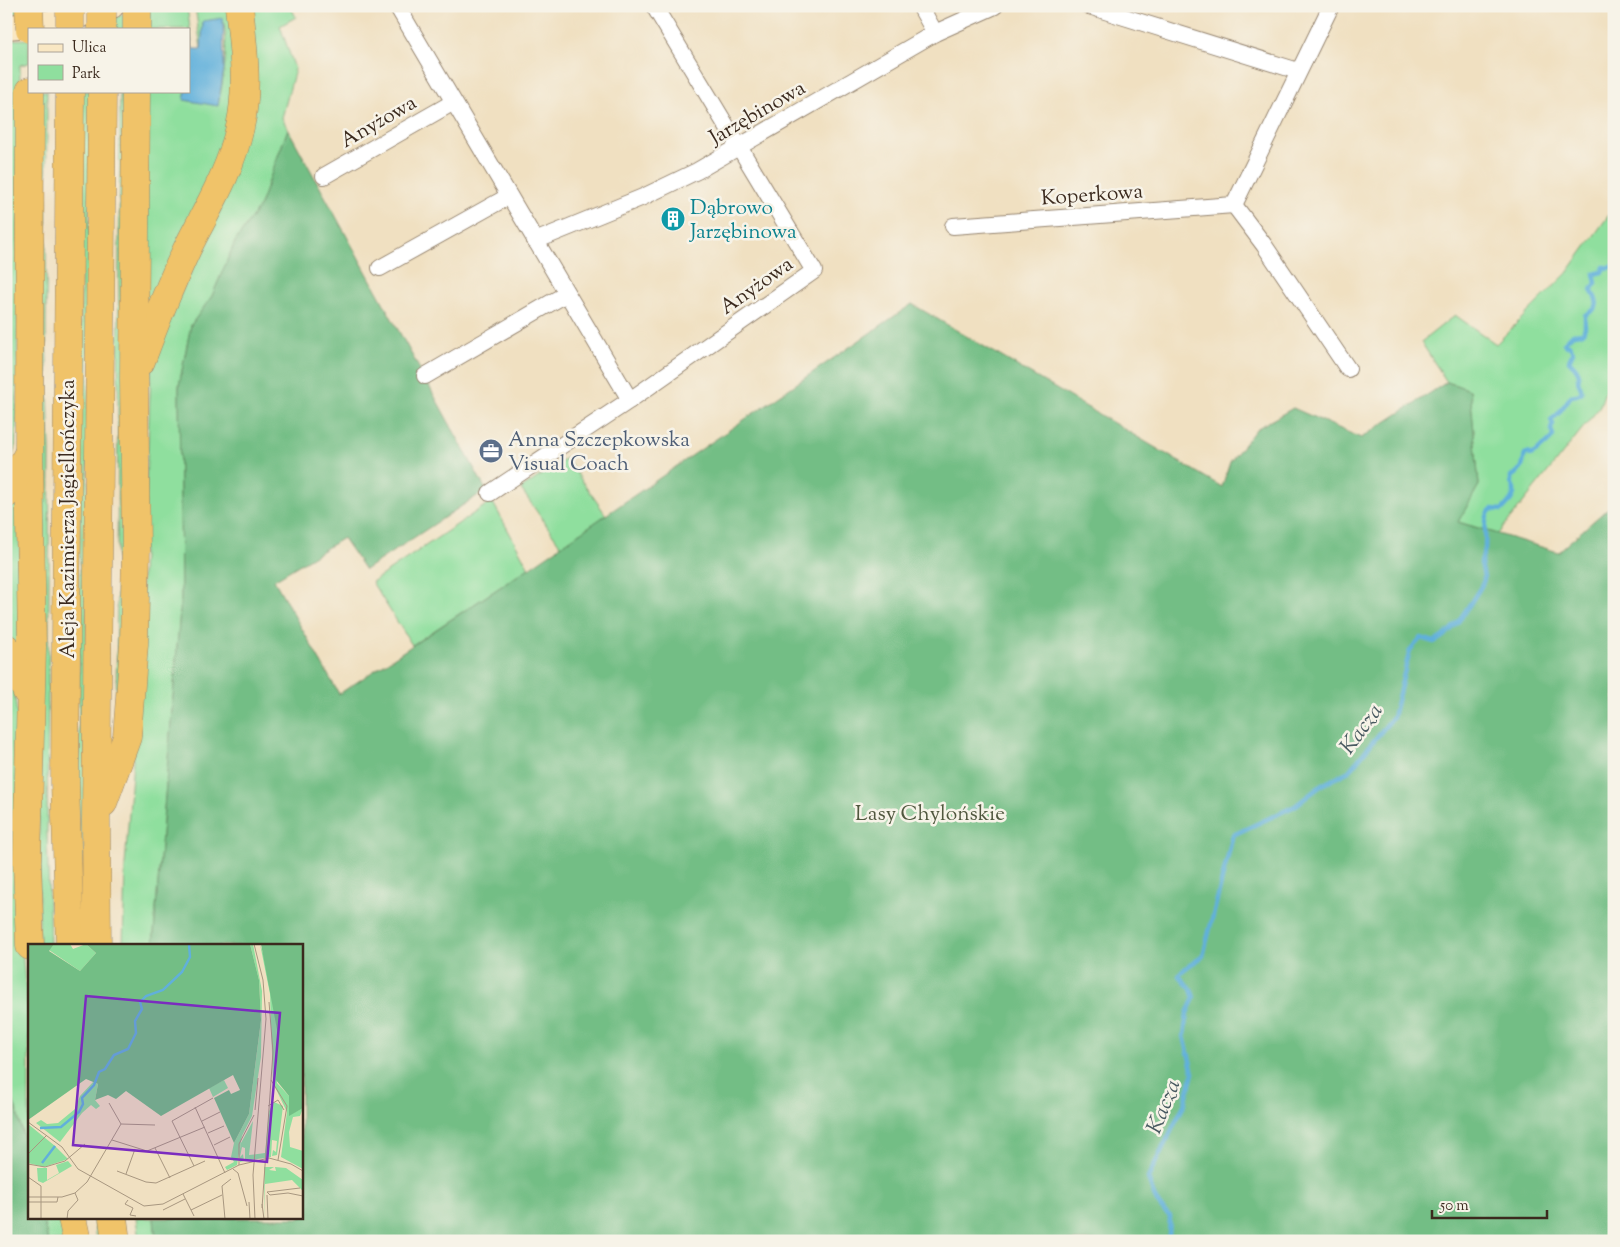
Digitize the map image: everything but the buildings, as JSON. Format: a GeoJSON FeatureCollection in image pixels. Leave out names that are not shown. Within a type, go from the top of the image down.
{"type":"FeatureCollection","features":[{"type":"Feature","properties":{"kind":"highway"},"geometry":{"type":"LineString","coordinates":[[29,6],[30,28]]}},
{"type":"Feature","properties":{"kind":"highway"},"geometry":{"type":"LineString","coordinates":[[70,6],[70,28]]}},
{"type":"Feature","properties":{"kind":"highway"},"geometry":{"type":"LineString","coordinates":[[102,6],[102,28]]}},
{"type":"Feature","properties":{"kind":"highway"},"geometry":{"type":"LineString","coordinates":[[137,6],[137,28]]}},
{"type":"Feature","properties":{"kind":"highway"},"geometry":{"type":"LineString","coordinates":[[134,378],[187,249],[221,186],[241,126],[244,55],[239,6]]}},
{"type":"Feature","properties":{"kind":"highway"},"geometry":{"type":"LineString","coordinates":[[30,92],[29,452],[32,647],[27,862],[30,944]]}},
{"type":"Feature","properties":{"kind":"highway","name":"Aleja Kazimierza Jagiellończyka"},"geometry":{"type":"LineString","coordinates":[[70,92],[65,773],[70,944]]}},
{"type":"Feature","properties":{"kind":"highway","name":"Aleja Kazimierza Jagiellończyka"},"geometry":{"type":"LineString","coordinates":[[97,944],[96,821],[102,92]]}},
{"type":"Feature","properties":{"kind":"highway"},"geometry":{"type":"LineString","coordinates":[[96,821],[127,737],[130,710],[136,559],[134,378],[136,92]]}},
{"type":"Feature","properties":{"kind":"highway"},"geometry":{"type":"LineString","coordinates":[[6,494],[29,452]]}},
{"type":"Feature","properties":{"kind":"highway"},"geometry":{"type":"LineString","coordinates":[[6,648],[30,698]]}},
{"type":"Feature","properties":{"kind":"highway"},"geometry":{"type":"LineString","coordinates":[[72,1220],[77,1241]]}},
{"type":"Feature","properties":{"kind":"highway"},"geometry":{"type":"LineString","coordinates":[[84,1220],[87,1241]]}},
{"type":"Feature","properties":{"kind":"highway"},"geometry":{"type":"LineString","coordinates":[[113,1220],[116,1241]]}},
{"type":"Feature","properties":{"kind":"main road"},"geometry":{"type":"LineString","coordinates":[[6,27],[74,18],[112,6]]}},
{"type":"Feature","properties":{"kind":"street"},"geometry":{"type":"LineString","coordinates":[[397,6],[452,102],[630,400]]}},
{"type":"Feature","properties":{"kind":"street"},"geometry":{"type":"LineString","coordinates":[[654,6],[740,147]]}},
{"type":"Feature","properties":{"kind":"street"},"geometry":{"type":"LineString","coordinates":[[920,6],[935,33]]}},
{"type":"Feature","properties":{"kind":"street","name":"Jarzębinowa"},"geometry":{"type":"LineString","coordinates":[[535,241],[643,197],[697,171],[935,33],[995,6]]}},
{"type":"Feature","properties":{"kind":"street"},"geometry":{"type":"LineString","coordinates":[[1331,6],[1234,205],[1264,245],[1348,369]]}},
{"type":"Feature","properties":{"kind":"street"},"geometry":{"type":"LineString","coordinates":[[1096,7],[1298,71]]}},
{"type":"Feature","properties":{"kind":"street","name":"Anyżowa"},"geometry":{"type":"LineString","coordinates":[[324,176],[452,102]]}},
{"type":"Feature","properties":{"kind":"street","name":"Anyżowa"},"geometry":{"type":"LineString","coordinates":[[490,493],[630,400],[814,271],[740,147]]}},
{"type":"Feature","properties":{"kind":"street"},"geometry":{"type":"LineString","coordinates":[[380,268],[509,196]]}},
{"type":"Feature","properties":{"kind":"street","name":"Koperkowa"},"geometry":{"type":"LineString","coordinates":[[953,226],[1234,205]]}},
{"type":"Feature","properties":{"kind":"street"},"geometry":{"type":"LineString","coordinates":[[425,376],[566,294]]}},
{"type":"Feature","properties":{"kind":"green space"},"geometry":{"type":"Polygon","coordinates":[[[6,6],[63,6],[6,15],[6,6]]]}},
{"type":"Feature","properties":{"kind":"green space"},"geometry":{"type":"Polygon","coordinates":[[[144,6],[187,6],[190,28],[89,28],[144,6]]]}},
{"type":"Feature","properties":{"kind":"green space"},"geometry":{"type":"Polygon","coordinates":[[[195,6],[231,6],[235,56],[228,134],[146,327],[144,92],[186,92],[185,100],[218,105],[226,51],[223,19],[203,21],[201,49],[195,6]]]}},
{"type":"Feature","properties":{"kind":"green space"},"geometry":{"type":"Polygon","coordinates":[[[250,6],[290,6],[296,17],[280,26],[295,69],[282,118],[288,129],[260,205],[235,242],[212,296],[191,325],[179,386],[181,598],[153,944],[123,944],[125,865],[135,735],[151,371],[158,341],[220,211],[250,6]]]}},
{"type":"Feature","properties":{"kind":"green space"},"geometry":{"type":"Polygon","coordinates":[[[190,28],[193,50],[190,40],[190,28]]]}},
{"type":"Feature","properties":{"kind":"green space"},"geometry":{"type":"Polygon","coordinates":[[[28,39],[28,63],[20,65],[17,421],[15,447],[6,476],[6,40],[28,39]]]}},
{"type":"Feature","properties":{"kind":"green space"},"geometry":{"type":"Polygon","coordinates":[[[38,92],[47,92],[46,333],[50,448],[47,832],[50,944],[39,944],[38,92]]]}},
{"type":"Feature","properties":{"kind":"green space"},"geometry":{"type":"Polygon","coordinates":[[[82,92],[90,92],[85,944],[78,872],[82,92]]]}},
{"type":"Feature","properties":{"kind":"green space"},"geometry":{"type":"Polygon","coordinates":[[[120,92],[130,92],[127,596],[116,735],[120,92]]]}},
{"type":"Feature","properties":{"kind":"green space","name":"Lasy Chylońskie"},"geometry":{"type":"Polygon","coordinates":[[[288,129],[486,490],[365,570],[343,538],[274,580],[339,694],[529,568],[912,304],[1222,487],[1230,462],[1256,429],[1293,408],[1361,438],[1447,382],[1470,390],[1479,485],[1458,522],[1558,552],[1614,503],[1614,1241],[156,1241],[154,1220],[302,1220],[302,944],[153,944],[181,598],[179,386],[191,325],[212,296],[235,242],[260,205],[288,129]]]}},
{"type":"Feature","properties":{"kind":"green space"},"geometry":{"type":"Polygon","coordinates":[[[1614,208],[1614,356],[1612,373],[1599,408],[1498,534],[1458,522],[1479,485],[1470,390],[1447,382],[1421,342],[1455,315],[1496,344],[1567,273],[1614,208]]]}},
{"type":"Feature","properties":{"kind":"green space"},"geometry":{"type":"Polygon","coordinates":[[[566,458],[606,515],[561,546],[521,489],[566,458]]]}},
{"type":"Feature","properties":{"kind":"green space"},"geometry":{"type":"Polygon","coordinates":[[[17,492],[25,652],[13,643],[6,633],[6,507],[17,492]]]}},
{"type":"Feature","properties":{"kind":"green space"},"geometry":{"type":"Polygon","coordinates":[[[492,501],[529,568],[412,645],[372,582],[492,501]]]}},
{"type":"Feature","properties":{"kind":"green space"},"geometry":{"type":"Polygon","coordinates":[[[6,664],[14,689],[18,722],[22,951],[28,1010],[28,1155],[16,1108],[6,1085],[6,664]]]}},
{"type":"Feature","properties":{"kind":"green space"},"geometry":{"type":"Polygon","coordinates":[[[6,1085],[16,1108],[28,1155],[28,1220],[43,1220],[48,1241],[6,1241],[6,1085]]]}},
{"type":"Feature","properties":{"kind":"green space"},"geometry":{"type":"Polygon","coordinates":[[[43,1220],[62,1220],[67,1241],[48,1241],[43,1220]]]}},
{"type":"Feature","properties":{"kind":"green space"},"geometry":{"type":"Polygon","coordinates":[[[93,1220],[100,1220],[103,1241],[96,1241],[93,1220]]]}},
{"type":"Feature","properties":{"kind":"green space"},"geometry":{"type":"Polygon","coordinates":[[[136,1220],[154,1220],[156,1241],[139,1241],[136,1220]]]}},
{"type":"Feature","properties":{"kind":"water"},"geometry":{"type":"Polygon","coordinates":[[[223,18],[224,69],[218,106],[184,100],[186,92],[190,92],[190,38],[193,49],[201,49],[203,21],[223,18]]]}},
{"type":"Feature","properties":{"kind":"waterway","name":"Kacza"},"geometry":{"type":"LineString","coordinates":[[1166,1241],[1169,1237],[1170,1216],[1159,1204],[1148,1178],[1185,1103],[1193,1073],[1184,1036],[1187,1013],[1194,998],[1191,989],[1179,976],[1186,968],[1203,956],[1233,835],[1295,806],[1322,785],[1349,771],[1393,717],[1410,650],[1421,638],[1434,642],[1441,638],[1453,628],[1462,616],[1483,581],[1481,562],[1485,549],[1486,521],[1489,512],[1492,509],[1502,510],[1511,500],[1514,494],[1511,477],[1521,468],[1525,454],[1533,454],[1543,447],[1553,436],[1551,420],[1558,414],[1571,396],[1582,392],[1578,381],[1579,375],[1569,361],[1573,352],[1569,345],[1566,346],[1564,343],[1573,334],[1583,333],[1585,315],[1597,305],[1596,298],[1591,290],[1596,283],[1594,274],[1602,272],[1604,267],[1614,266]]}},
{"type":"Feature","properties":{"kind":"place","name":"Dąbrowo Jarzębinowa"},"geometry":{"type":"Point","coordinates":[673,219]}},
{"type":"Feature","properties":{"kind":"place","name":"Anna Szczepkowska Visual Coach"},"geometry":{"type":"Point","coordinates":[491,451]}}]}
